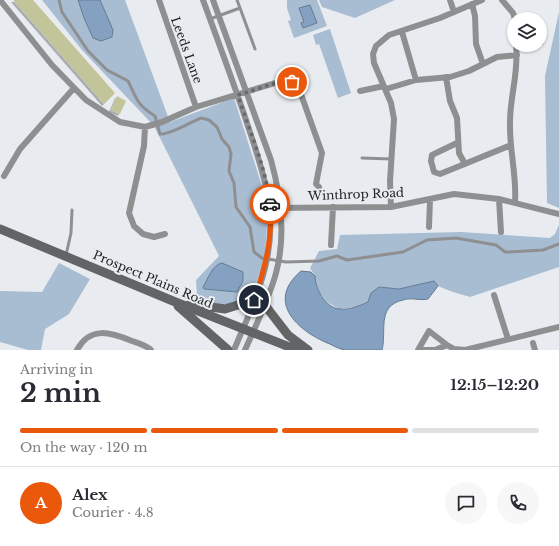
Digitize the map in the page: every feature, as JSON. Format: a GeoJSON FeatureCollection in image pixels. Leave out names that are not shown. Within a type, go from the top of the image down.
{"type":"FeatureCollection","features":[{"type":"Feature","properties":{"kind":"street"},"geometry":{"type":"LineString","coordinates":[[0,0],[52,65],[74,88],[86,100],[120,122],[145,127],[157,124],[196,107],[285,80],[292,82],[298,86],[322,153],[316,184],[319,187]]}},
{"type":"Feature","properties":{"kind":"street","name":"Leeds Lane"},"geometry":{"type":"LineString","coordinates":[[159,0],[196,107]]}},
{"type":"Feature","properties":{"kind":"street"},"geometry":{"type":"LineString","coordinates":[[203,0],[259,156],[268,191],[270,208],[268,259],[254,300],[234,350]]}},
{"type":"Feature","properties":{"kind":"street"},"geometry":{"type":"LineString","coordinates":[[213,0],[271,160],[278,186],[281,208],[276,273],[245,350]]}},
{"type":"Feature","properties":{"kind":"street"},"geometry":{"type":"LineString","coordinates":[[450,0],[454,12]]}},
{"type":"Feature","properties":{"kind":"street"},"geometry":{"type":"LineString","coordinates":[[391,207],[391,158],[394,143],[394,119],[391,103],[374,63],[373,54],[376,46],[389,35],[402,32],[482,0]]}},
{"type":"Feature","properties":{"kind":"street"},"geometry":{"type":"LineString","coordinates":[[502,0],[512,12]]}},
{"type":"Feature","properties":{"kind":"street"},"geometry":{"type":"LineString","coordinates":[[472,4],[476,16],[476,44],[483,64]]}},
{"type":"Feature","properties":{"kind":"street"},"geometry":{"type":"LineString","coordinates":[[402,32],[416,80]]}},
{"type":"Feature","properties":{"kind":"street"},"geometry":{"type":"LineString","coordinates":[[515,202],[516,176],[511,145],[510,106],[516,79],[517,52]]}},
{"type":"Feature","properties":{"kind":"street"},"geometry":{"type":"LineString","coordinates":[[360,91],[385,88],[416,80],[446,77],[469,72],[502,56],[517,55]]}},
{"type":"Feature","properties":{"kind":"street"},"geometry":{"type":"LineString","coordinates":[[446,77],[450,101],[456,118],[459,154],[465,164]]}},
{"type":"Feature","properties":{"kind":"street"},"geometry":{"type":"LineString","coordinates":[[4,176],[20,149],[74,88]]}},
{"type":"Feature","properties":{"kind":"street"},"geometry":{"type":"LineString","coordinates":[[145,127],[144,146],[129,212],[134,226],[143,234],[154,237],[165,234]]}},
{"type":"Feature","properties":{"kind":"street"},"geometry":{"type":"LineString","coordinates":[[458,143],[430,157],[434,172],[440,174],[511,145]]}},
{"type":"Feature","properties":{"kind":"street","name":"Winthrop Road"},"geometry":{"type":"LineString","coordinates":[[270,208],[391,207],[454,194],[515,202],[559,214]]}},
{"type":"Feature","properties":{"kind":"street"},"geometry":{"type":"LineString","coordinates":[[499,199],[501,232]]}},
{"type":"Feature","properties":{"kind":"street"},"geometry":{"type":"LineString","coordinates":[[429,227],[430,200]]}},
{"type":"Feature","properties":{"kind":"street"},"geometry":{"type":"LineString","coordinates":[[331,245],[333,207]]}},
{"type":"Feature","properties":{"kind":"street","name":"Prospect Plains Road"},"geometry":{"type":"LineString","coordinates":[[0,229],[173,301],[297,350]]}},
{"type":"Feature","properties":{"kind":"street"},"geometry":{"type":"LineString","coordinates":[[494,295],[508,339]]}},
{"type":"Feature","properties":{"kind":"street"},"geometry":{"type":"LineString","coordinates":[[173,301],[225,309],[254,300],[264,304],[288,335],[308,350]]}},
{"type":"Feature","properties":{"kind":"street"},"geometry":{"type":"LineString","coordinates":[[173,301],[228,350]]}},
{"type":"Feature","properties":{"kind":"street"},"geometry":{"type":"LineString","coordinates":[[447,345],[465,350],[559,327]]}},
{"type":"Feature","properties":{"kind":"street"},"geometry":{"type":"LineString","coordinates":[[77,350],[82,342],[90,335],[102,333],[116,335],[151,350]]}},
{"type":"Feature","properties":{"kind":"street"},"geometry":{"type":"LineString","coordinates":[[534,343],[535,350]]}},
{"type":"Feature","properties":{"kind":"lane"},"geometry":{"type":"LineString","coordinates":[[59,0],[62,12],[88,51],[107,70],[128,81],[137,102],[147,112],[155,116],[159,132],[162,135],[191,124],[201,118],[209,120],[217,127],[222,139],[230,150],[229,170],[234,183],[237,210],[250,227],[254,252],[262,258],[286,262],[319,261],[337,256],[347,260],[403,252],[427,240],[456,238],[496,245],[509,252],[543,250],[559,244]]}},
{"type":"Feature","properties":{"kind":"lane"},"geometry":{"type":"LineString","coordinates":[[237,0],[255,49]]}},
{"type":"Feature","properties":{"kind":"lane"},"geometry":{"type":"LineString","coordinates":[[210,19],[240,8]]}},
{"type":"Feature","properties":{"kind":"lane"},"geometry":{"type":"LineString","coordinates":[[362,158],[391,158]]}},
{"type":"Feature","properties":{"kind":"lane"},"geometry":{"type":"LineString","coordinates":[[66,256],[71,233],[72,210]]}},
{"type":"Feature","properties":{"kind":"shaded area"},"geometry":{"type":"Polygon","coordinates":[[[42,0],[125,0],[170,122],[234,98],[268,205],[265,260],[249,302],[225,309],[197,296],[196,280],[219,256],[154,126],[82,50],[42,0]]]}},
{"type":"Feature","properties":{"kind":"shaded area"},"geometry":{"type":"Polygon","coordinates":[[[78,0],[100,0],[113,30],[112,37],[101,41],[93,38],[78,0]]]}},
{"type":"Feature","properties":{"kind":"shaded area"},"geometry":{"type":"Polygon","coordinates":[[[287,0],[317,0],[327,26],[294,38],[288,21],[291,20],[287,8],[287,0]]]}},
{"type":"Feature","properties":{"kind":"shaded area"},"geometry":{"type":"Polygon","coordinates":[[[319,0],[395,0],[355,18],[322,7],[319,0]]]}},
{"type":"Feature","properties":{"kind":"shaded area"},"geometry":{"type":"Polygon","coordinates":[[[310,5],[317,23],[303,28],[301,23],[304,22],[299,8],[310,5]]]}},
{"type":"Feature","properties":{"kind":"shaded area"},"geometry":{"type":"Polygon","coordinates":[[[559,12],[559,208],[547,203],[545,76],[559,12]]]}},
{"type":"Feature","properties":{"kind":"shaded area"},"geometry":{"type":"Polygon","coordinates":[[[330,29],[351,93],[338,98],[319,44],[316,45],[313,35],[330,29]]]}},
{"type":"Feature","properties":{"kind":"shaded area"},"geometry":{"type":"Polygon","coordinates":[[[559,225],[559,267],[470,297],[438,286],[434,281],[399,289],[379,287],[371,293],[368,302],[356,307],[339,309],[327,302],[318,291],[315,284],[315,276],[310,268],[319,251],[337,249],[340,235],[461,232],[550,238],[555,234],[559,225]]]}},
{"type":"Feature","properties":{"kind":"shaded area"},"geometry":{"type":"Polygon","coordinates":[[[59,263],[90,279],[69,314],[45,329],[41,350],[28,350],[0,342],[0,291],[42,292],[59,263]]]}},
{"type":"Feature","properties":{"kind":"shaded area"},"geometry":{"type":"Polygon","coordinates":[[[222,263],[243,272],[243,281],[237,292],[204,289],[203,287],[213,269],[222,263]]]}},
{"type":"Feature","properties":{"kind":"shaded area"},"geometry":{"type":"Polygon","coordinates":[[[301,271],[311,272],[315,276],[315,281],[319,291],[325,301],[335,308],[340,309],[351,308],[368,302],[371,293],[379,287],[399,289],[434,281],[438,286],[428,299],[406,299],[395,303],[389,308],[384,320],[382,350],[345,350],[325,342],[303,329],[289,312],[285,303],[286,292],[291,282],[301,271]]]}},
{"type":"Feature","properties":{"kind":"building"},"geometry":{"type":"Polygon","coordinates":[[[13,0],[33,0],[115,93],[104,104],[13,0]]]}},
{"type":"Feature","properties":{"kind":"building"},"geometry":{"type":"Polygon","coordinates":[[[117,96],[126,101],[120,114],[111,110],[117,96]]]}},
{"type":"Feature","properties":{"kind":"way so far"},"geometry":{"type":"LineString","coordinates":[[270,204],[259,156],[238,95],[285,80],[292,82]]}},
{"type":"Feature","properties":{"kind":"route"},"geometry":{"type":"LineString","coordinates":[[254,300],[268,259],[270,204]]}}]}
